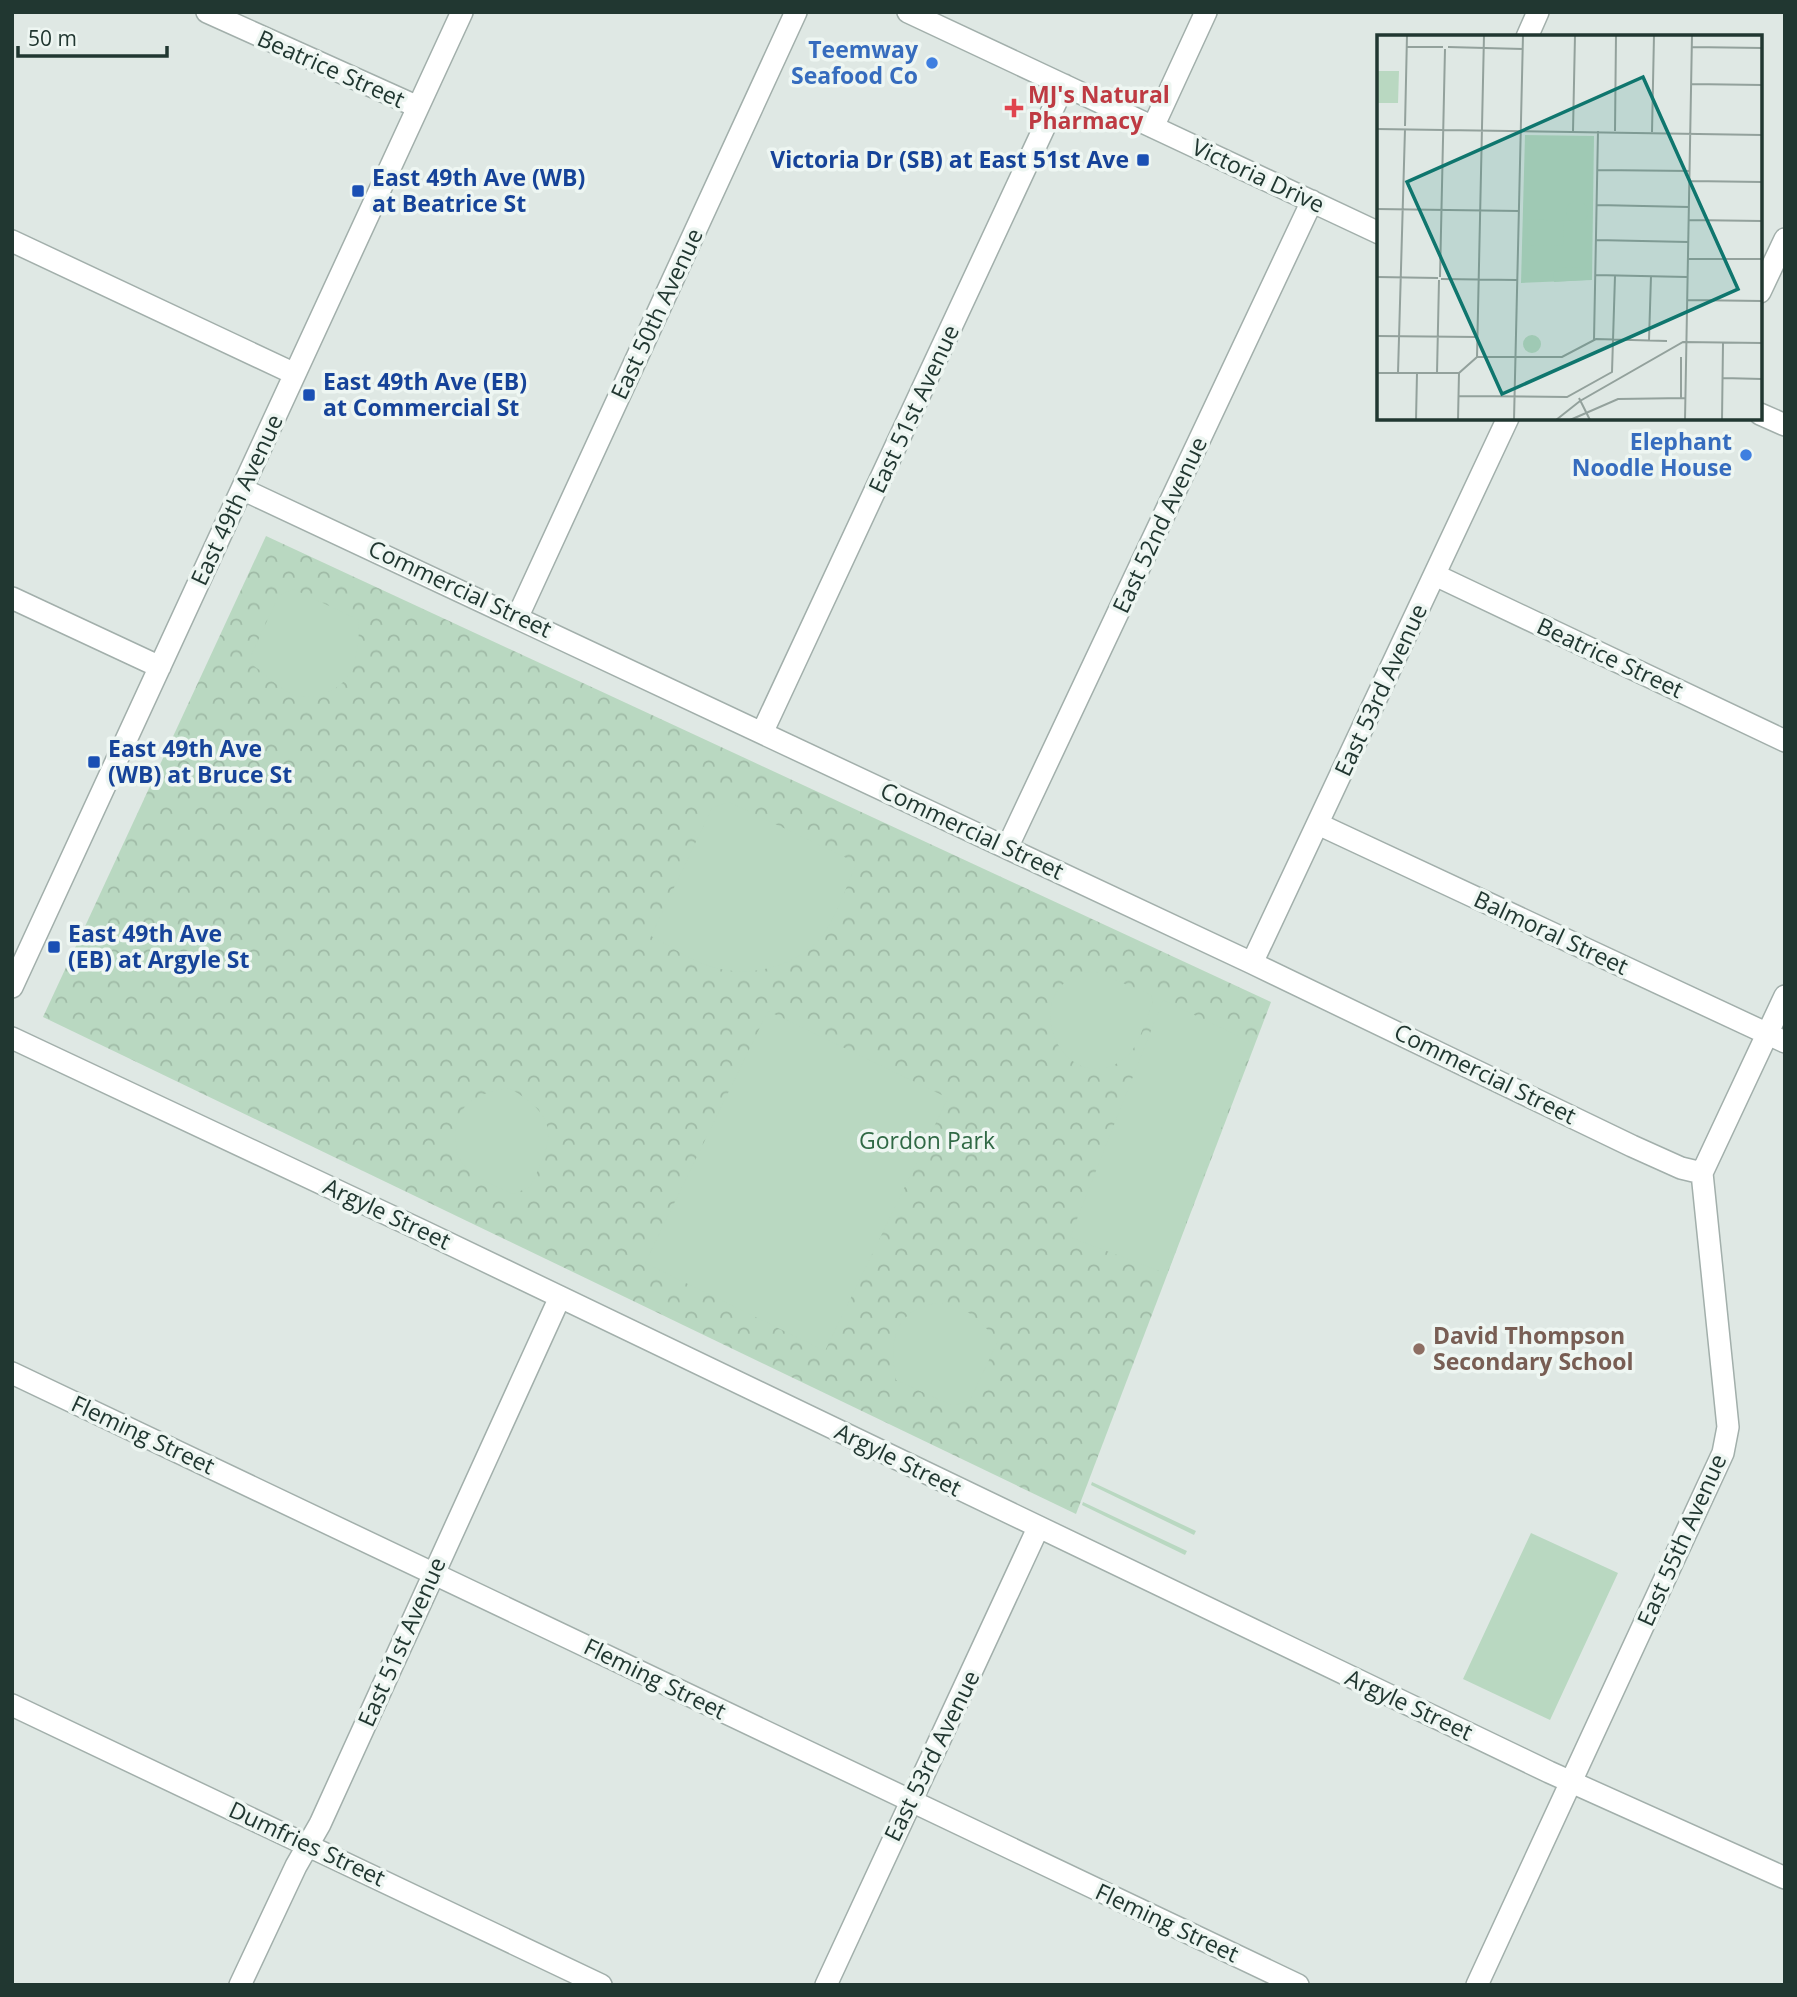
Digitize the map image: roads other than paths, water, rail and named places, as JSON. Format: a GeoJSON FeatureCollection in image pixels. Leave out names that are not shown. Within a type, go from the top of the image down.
{"type":"FeatureCollection","features":[{"type":"Feature","properties":{"kind":"street","name":"Beatrice Street"},"geometry":{"type":"LineString","coordinates":[[207,12],[418,107]]}},
{"type":"Feature","properties":{"kind":"street","name":"East 49th Avenue"},"geometry":{"type":"LineString","coordinates":[[12,987],[462,12]]}},
{"type":"Feature","properties":{"kind":"street","name":"East 50th Avenue"},"geometry":{"type":"LineString","coordinates":[[517,616],[796,12]]}},
{"type":"Feature","properties":{"kind":"street","name":"Victoria Drive"},"geometry":{"type":"LineString","coordinates":[[908,12],[1377,232]]}},
{"type":"Feature","properties":{"kind":"street"},"geometry":{"type":"LineString","coordinates":[[1153,127],[1206,12]]}},
{"type":"Feature","properties":{"kind":"street"},"geometry":{"type":"LineString","coordinates":[[1528,35],[1538,12]]}},
{"type":"Feature","properties":{"kind":"street","name":"East 51st Avenue"},"geometry":{"type":"LineString","coordinates":[[762,733],[1064,85]]}},
{"type":"Feature","properties":{"kind":"street","name":"East 52nd Avenue"},"geometry":{"type":"LineString","coordinates":[[1007,848],[1312,201]]}},
{"type":"Feature","properties":{"kind":"street"},"geometry":{"type":"LineString","coordinates":[[1762,288],[1785,239]]}},
{"type":"Feature","properties":{"kind":"street"},"geometry":{"type":"LineString","coordinates":[[12,241],[295,374]]}},
{"type":"Feature","properties":{"kind":"street"},"geometry":{"type":"LineString","coordinates":[[1762,415],[1785,425]]}},
{"type":"Feature","properties":{"kind":"street","name":"East 53rd Avenue"},"geometry":{"type":"LineString","coordinates":[[1252,962],[1507,420]]}},
{"type":"Feature","properties":{"kind":"street","name":"Commercial Street"},"geometry":{"type":"LineString","coordinates":[[242,489],[1252,962],[1632,1146],[1681,1168],[1702,1173]]}},
{"type":"Feature","properties":{"kind":"street","name":"Beatrice Street"},"geometry":{"type":"LineString","coordinates":[[1435,575],[1785,741]]}},
{"type":"Feature","properties":{"kind":"street"},"geometry":{"type":"LineString","coordinates":[[12,598],[160,667]]}},
{"type":"Feature","properties":{"kind":"street","name":"Balmoral Street"},"geometry":{"type":"LineString","coordinates":[[1318,824],[1776,1038]]}},
{"type":"Feature","properties":{"kind":"street"},"geometry":{"type":"LineString","coordinates":[[1702,1173],[1776,1038],[1785,996]]}},
{"type":"Feature","properties":{"kind":"street","name":"Argyle Street"},"geometry":{"type":"LineString","coordinates":[[12,1038],[560,1297],[1571,1783],[1785,1878]]}},
{"type":"Feature","properties":{"kind":"street","name":"East 55th Avenue"},"geometry":{"type":"LineString","coordinates":[[1477,1985],[1723,1454],[1728,1427],[1702,1173]]}},
{"type":"Feature","properties":{"kind":"street","name":"East 51st Avenue"},"geometry":{"type":"LineString","coordinates":[[240,1985],[308,1844],[560,1297]]}},
{"type":"Feature","properties":{"kind":"street","name":"Fleming Street"},"geometry":{"type":"LineString","coordinates":[[12,1373],[1298,1985]]}},
{"type":"Feature","properties":{"kind":"street","name":"East 53rd Avenue"},"geometry":{"type":"LineString","coordinates":[[826,1985],[1038,1528]]}},
{"type":"Feature","properties":{"kind":"street","name":"Dumfries Street"},"geometry":{"type":"LineString","coordinates":[[12,1705],[601,1985]]}},
{"type":"Feature","properties":{"kind":"place","name":"Teemway Seafood Co"},"geometry":{"type":"Point","coordinates":[932,63]}},
{"type":"Feature","properties":{"kind":"place","name":"MJ's Natural Pharmacy"},"geometry":{"type":"Point","coordinates":[1014,108]}},
{"type":"Feature","properties":{"kind":"place","name":"Victoria Dr (SB) at East 51st Ave"},"geometry":{"type":"Point","coordinates":[1143,160]}},
{"type":"Feature","properties":{"kind":"place","name":"East 49th Ave (WB) at Beatrice St"},"geometry":{"type":"Point","coordinates":[358,191]}},
{"type":"Feature","properties":{"kind":"place","name":"East 49th Ave (EB) at Commercial St"},"geometry":{"type":"Point","coordinates":[309,395]}},
{"type":"Feature","properties":{"kind":"place","name":"Elephant Noodle House"},"geometry":{"type":"Point","coordinates":[1746,455]}},
{"type":"Feature","properties":{"kind":"place","name":"East 49th Ave (WB) at Bruce St"},"geometry":{"type":"Point","coordinates":[94,762]}},
{"type":"Feature","properties":{"kind":"place","name":"East 49th Ave (EB) at Argyle St"},"geometry":{"type":"Point","coordinates":[54,947]}},
{"type":"Feature","properties":{"kind":"place","name":"David Thompson Secondary School"},"geometry":{"type":"Point","coordinates":[1419,1349]}},
{"type":"Feature","properties":{"kind":"park label","name":"Gordon Park"},"geometry":{"type":"Point","coordinates":[927,1141]}}]}
